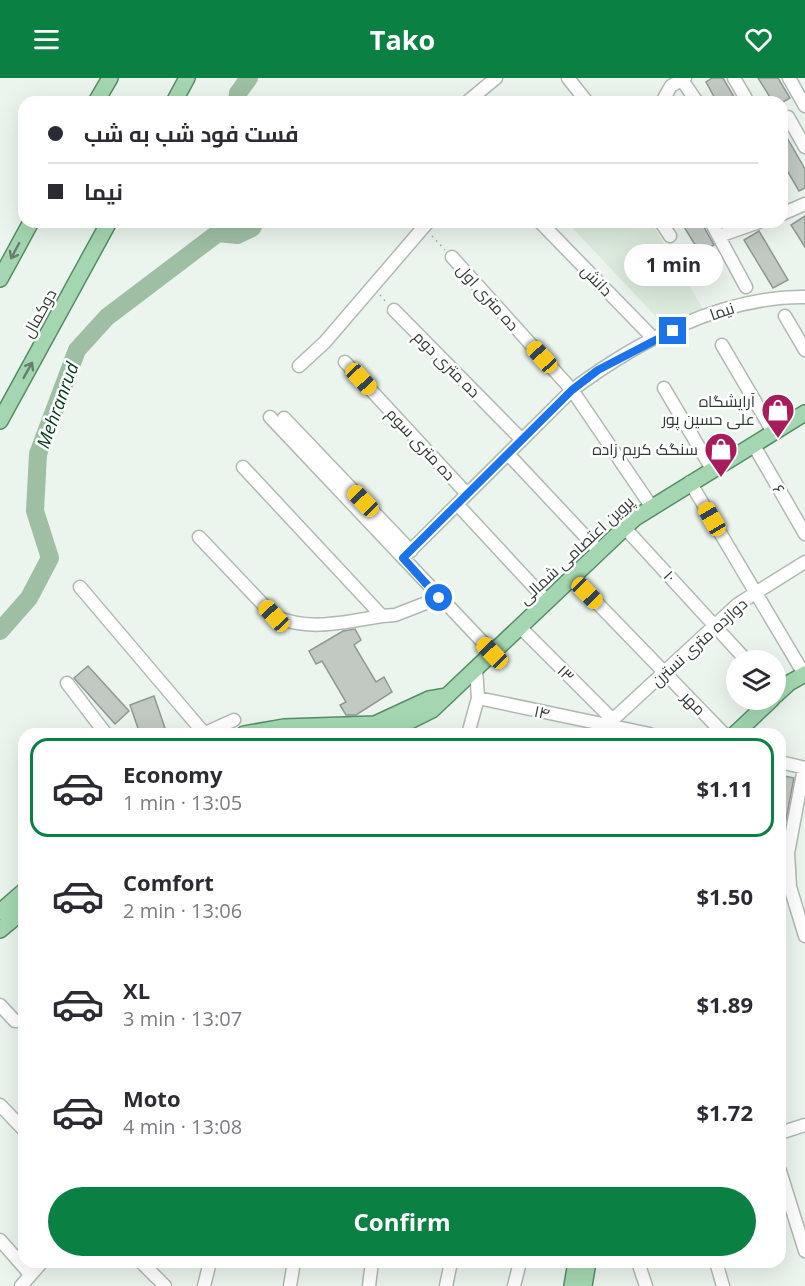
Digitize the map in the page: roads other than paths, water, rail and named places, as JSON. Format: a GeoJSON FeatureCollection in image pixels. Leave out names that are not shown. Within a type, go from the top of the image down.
{"type":"FeatureCollection","features":[{"type":"Feature","properties":{"kind":"main road"},"geometry":{"type":"LineString","coordinates":[[100,96],[110,78]]}},
{"type":"Feature","properties":{"kind":"main road"},"geometry":{"type":"LineString","coordinates":[[177,96],[187,78]]}},
{"type":"Feature","properties":{"kind":"main road"},"geometry":{"type":"LineString","coordinates":[[0,279],[28,228]]}},
{"type":"Feature","properties":{"kind":"main road","name":"دوکمال"},"geometry":{"type":"LineString","coordinates":[[0,422],[106,228]]}},
{"type":"Feature","properties":{"kind":"main road","name":"پروین اعتصامی شمالی"},"geometry":{"type":"LineString","coordinates":[[396,728],[432,710],[624,527],[651,506],[805,413]]}},
{"type":"Feature","properties":{"kind":"main road"},"geometry":{"type":"LineString","coordinates":[[786,688],[804,674]]}},
{"type":"Feature","properties":{"kind":"main road","name":"پروین اعتصامی شمالی"},"geometry":{"type":"LineString","coordinates":[[279,728],[375,724],[429,699],[447,696]]}},
{"type":"Feature","properties":{"kind":"main road"},"geometry":{"type":"LineString","coordinates":[[741,728],[760,710]]}},
{"type":"Feature","properties":{"kind":"main road"},"geometry":{"type":"LineString","coordinates":[[0,912],[18,896]]}},
{"type":"Feature","properties":{"kind":"main road"},"geometry":{"type":"LineString","coordinates":[[0,930],[18,915]]}},
{"type":"Feature","properties":{"kind":"main road"},"geometry":{"type":"LineString","coordinates":[[572,1286],[575,1268]]}},
{"type":"Feature","properties":{"kind":"main road"},"geometry":{"type":"LineString","coordinates":[[584,1286],[587,1268]]}},
{"type":"Feature","properties":{"kind":"street"},"geometry":{"type":"LineString","coordinates":[[474,96],[496,78]]}},
{"type":"Feature","properties":{"kind":"street"},"geometry":{"type":"LineString","coordinates":[[568,78],[582,96]]}},
{"type":"Feature","properties":{"kind":"street"},"geometry":{"type":"LineString","coordinates":[[734,78],[744,96]]}},
{"type":"Feature","properties":{"kind":"street"},"geometry":{"type":"LineString","coordinates":[[788,117],[805,106],[789,78]]}},
{"type":"Feature","properties":{"kind":"street"},"geometry":{"type":"LineString","coordinates":[[665,96],[671,86],[683,79],[693,96]]}},
{"type":"Feature","properties":{"kind":"street"},"geometry":{"type":"LineString","coordinates":[[788,123],[805,147]]}},
{"type":"Feature","properties":{"kind":"street"},"geometry":{"type":"LineString","coordinates":[[788,211],[805,204]]}},
{"type":"Feature","properties":{"kind":"street"},"geometry":{"type":"LineString","coordinates":[[299,366],[325,342],[423,228]]}},
{"type":"Feature","properties":{"kind":"street","name":"دانش"},"geometry":{"type":"LineString","coordinates":[[546,228],[654,339]]}},
{"type":"Feature","properties":{"kind":"street"},"geometry":{"type":"LineString","coordinates":[[664,228],[669,236]]}},
{"type":"Feature","properties":{"kind":"street"},"geometry":{"type":"LineString","coordinates":[[714,228],[746,287]]}},
{"type":"Feature","properties":{"kind":"street"},"geometry":{"type":"LineString","coordinates":[[719,236],[742,228]]}},
{"type":"Feature","properties":{"kind":"street","name":"ده متری اول"},"geometry":{"type":"LineString","coordinates":[[452,257],[572,390],[651,506]]}},
{"type":"Feature","properties":{"kind":"street","name":"نیما"},"geometry":{"type":"LineString","coordinates":[[407,554],[572,390],[598,370],[654,339],[711,315],[753,301],[805,297]]}},
{"type":"Feature","properties":{"kind":"street","name":"ده متری دوم"},"geometry":{"type":"LineString","coordinates":[[394,310],[522,440]]}},
{"type":"Feature","properties":{"kind":"street"},"geometry":{"type":"LineString","coordinates":[[785,316],[805,350]]}},
{"type":"Feature","properties":{"kind":"street"},"geometry":{"type":"LineString","coordinates":[[722,345],[773,432]]}},
{"type":"Feature","properties":{"kind":"street","name":"ده متری سوم"},"geometry":{"type":"LineString","coordinates":[[345,362],[467,494]]}},
{"type":"Feature","properties":{"kind":"street"},"geometry":{"type":"LineString","coordinates":[[664,388],[712,469]]}},
{"type":"Feature","properties":{"kind":"street"},"geometry":{"type":"LineString","coordinates":[[270,417],[407,554]]}},
{"type":"Feature","properties":{"kind":"street"},"geometry":{"type":"LineString","coordinates":[[284,418],[407,554],[439,598],[492,653]]}},
{"type":"Feature","properties":{"kind":"street","name":"۶"},"geometry":{"type":"LineString","coordinates":[[753,444],[805,534]]}},
{"type":"Feature","properties":{"kind":"street"},"geometry":{"type":"LineString","coordinates":[[509,455],[599,551]]}},
{"type":"Feature","properties":{"kind":"street"},"geometry":{"type":"LineString","coordinates":[[243,467],[382,616]]}},
{"type":"Feature","properties":{"kind":"street"},"geometry":{"type":"LineString","coordinates":[[690,482],[804,674]]}},
{"type":"Feature","properties":{"kind":"street"},"geometry":{"type":"LineString","coordinates":[[457,504],[547,601]]}},
{"type":"Feature","properties":{"kind":"street","name":"۱۰"},"geometry":{"type":"LineString","coordinates":[[624,527],[737,650]]}},
{"type":"Feature","properties":{"kind":"street"},"geometry":{"type":"LineString","coordinates":[[200,537],[274,616],[287,622],[325,625],[395,615],[439,598]]}},
{"type":"Feature","properties":{"kind":"street","name":"دوازده متری نسترن"},"geometry":{"type":"LineString","coordinates":[[608,726],[715,624],[755,592],[805,562]]}},
{"type":"Feature","properties":{"kind":"street","name":"مهر"},"geometry":{"type":"LineString","coordinates":[[572,577],[718,728]]}},
{"type":"Feature","properties":{"kind":"street"},"geometry":{"type":"LineString","coordinates":[[80,587],[200,728]]}},
{"type":"Feature","properties":{"kind":"street","name":"۱۳"},"geometry":{"type":"LineString","coordinates":[[520,627],[608,726]]}},
{"type":"Feature","properties":{"kind":"street"},"geometry":{"type":"LineString","coordinates":[[470,728],[478,698],[476,669]]}},
{"type":"Feature","properties":{"kind":"street"},"geometry":{"type":"LineString","coordinates":[[67,683],[101,728]]}},
{"type":"Feature","properties":{"kind":"street","name":"۱۴"},"geometry":{"type":"LineString","coordinates":[[478,698],[608,726]]}},
{"type":"Feature","properties":{"kind":"street"},"geometry":{"type":"LineString","coordinates":[[216,728],[234,720]]}},
{"type":"Feature","properties":{"kind":"street"},"geometry":{"type":"LineString","coordinates":[[786,763],[805,768],[788,853],[790,887],[805,936]]}},
{"type":"Feature","properties":{"kind":"street"},"geometry":{"type":"LineString","coordinates":[[0,1005],[15,1021],[18,1021]]}},
{"type":"Feature","properties":{"kind":"street"},"geometry":{"type":"LineString","coordinates":[[0,1105],[18,1119]]}},
{"type":"Feature","properties":{"kind":"street"},"geometry":{"type":"LineString","coordinates":[[786,1130],[805,1125]]}},
{"type":"Feature","properties":{"kind":"street"},"geometry":{"type":"LineString","coordinates":[[786,1191],[805,1251]]}},
{"type":"Feature","properties":{"kind":"street"},"geometry":{"type":"LineString","coordinates":[[0,1240],[18,1260]]}},
{"type":"Feature","properties":{"kind":"street"},"geometry":{"type":"LineString","coordinates":[[25,1268],[30,1274]]}},
{"type":"Feature","properties":{"kind":"street"},"geometry":{"type":"LineString","coordinates":[[21,1286],[36,1268]]}},
{"type":"Feature","properties":{"kind":"street"},"geometry":{"type":"LineString","coordinates":[[147,1268],[165,1286]]}},
{"type":"Feature","properties":{"kind":"street"},"geometry":{"type":"LineString","coordinates":[[204,1286],[208,1268]]}},
{"type":"Feature","properties":{"kind":"street"},"geometry":{"type":"LineString","coordinates":[[290,1286],[293,1268]]}},
{"type":"Feature","properties":{"kind":"street"},"geometry":{"type":"LineString","coordinates":[[369,1286],[371,1268]]}},
{"type":"Feature","properties":{"kind":"street"},"geometry":{"type":"LineString","coordinates":[[447,1286],[450,1268]]}},
{"type":"Feature","properties":{"kind":"street"},"geometry":{"type":"LineString","coordinates":[[514,1286],[518,1268]]}},
{"type":"Feature","properties":{"kind":"street"},"geometry":{"type":"LineString","coordinates":[[640,1268],[646,1286]]}},
{"type":"Feature","properties":{"kind":"street"},"geometry":{"type":"LineString","coordinates":[[718,1268],[723,1286]]}},
{"type":"Feature","properties":{"kind":"waterway","name":"Mehranrud"},"geometry":{"type":"LineString","coordinates":[[238,96],[249,78]]}},
{"type":"Feature","properties":{"kind":"waterway","name":"Mehranrud"},"geometry":{"type":"LineString","coordinates":[[0,631],[29,598],[50,558],[35,511],[38,454],[77,350],[107,317],[218,233],[237,235],[252,228]]}},
{"type":"Feature","properties":{"kind":"place","name":"آرایشگاه علی حسین پور"},"geometry":{"type":"Point","coordinates":[778,439]}},
{"type":"Feature","properties":{"kind":"place","name":"سنگک کریم زاده"},"geometry":{"type":"Point","coordinates":[721,478]}}]}
